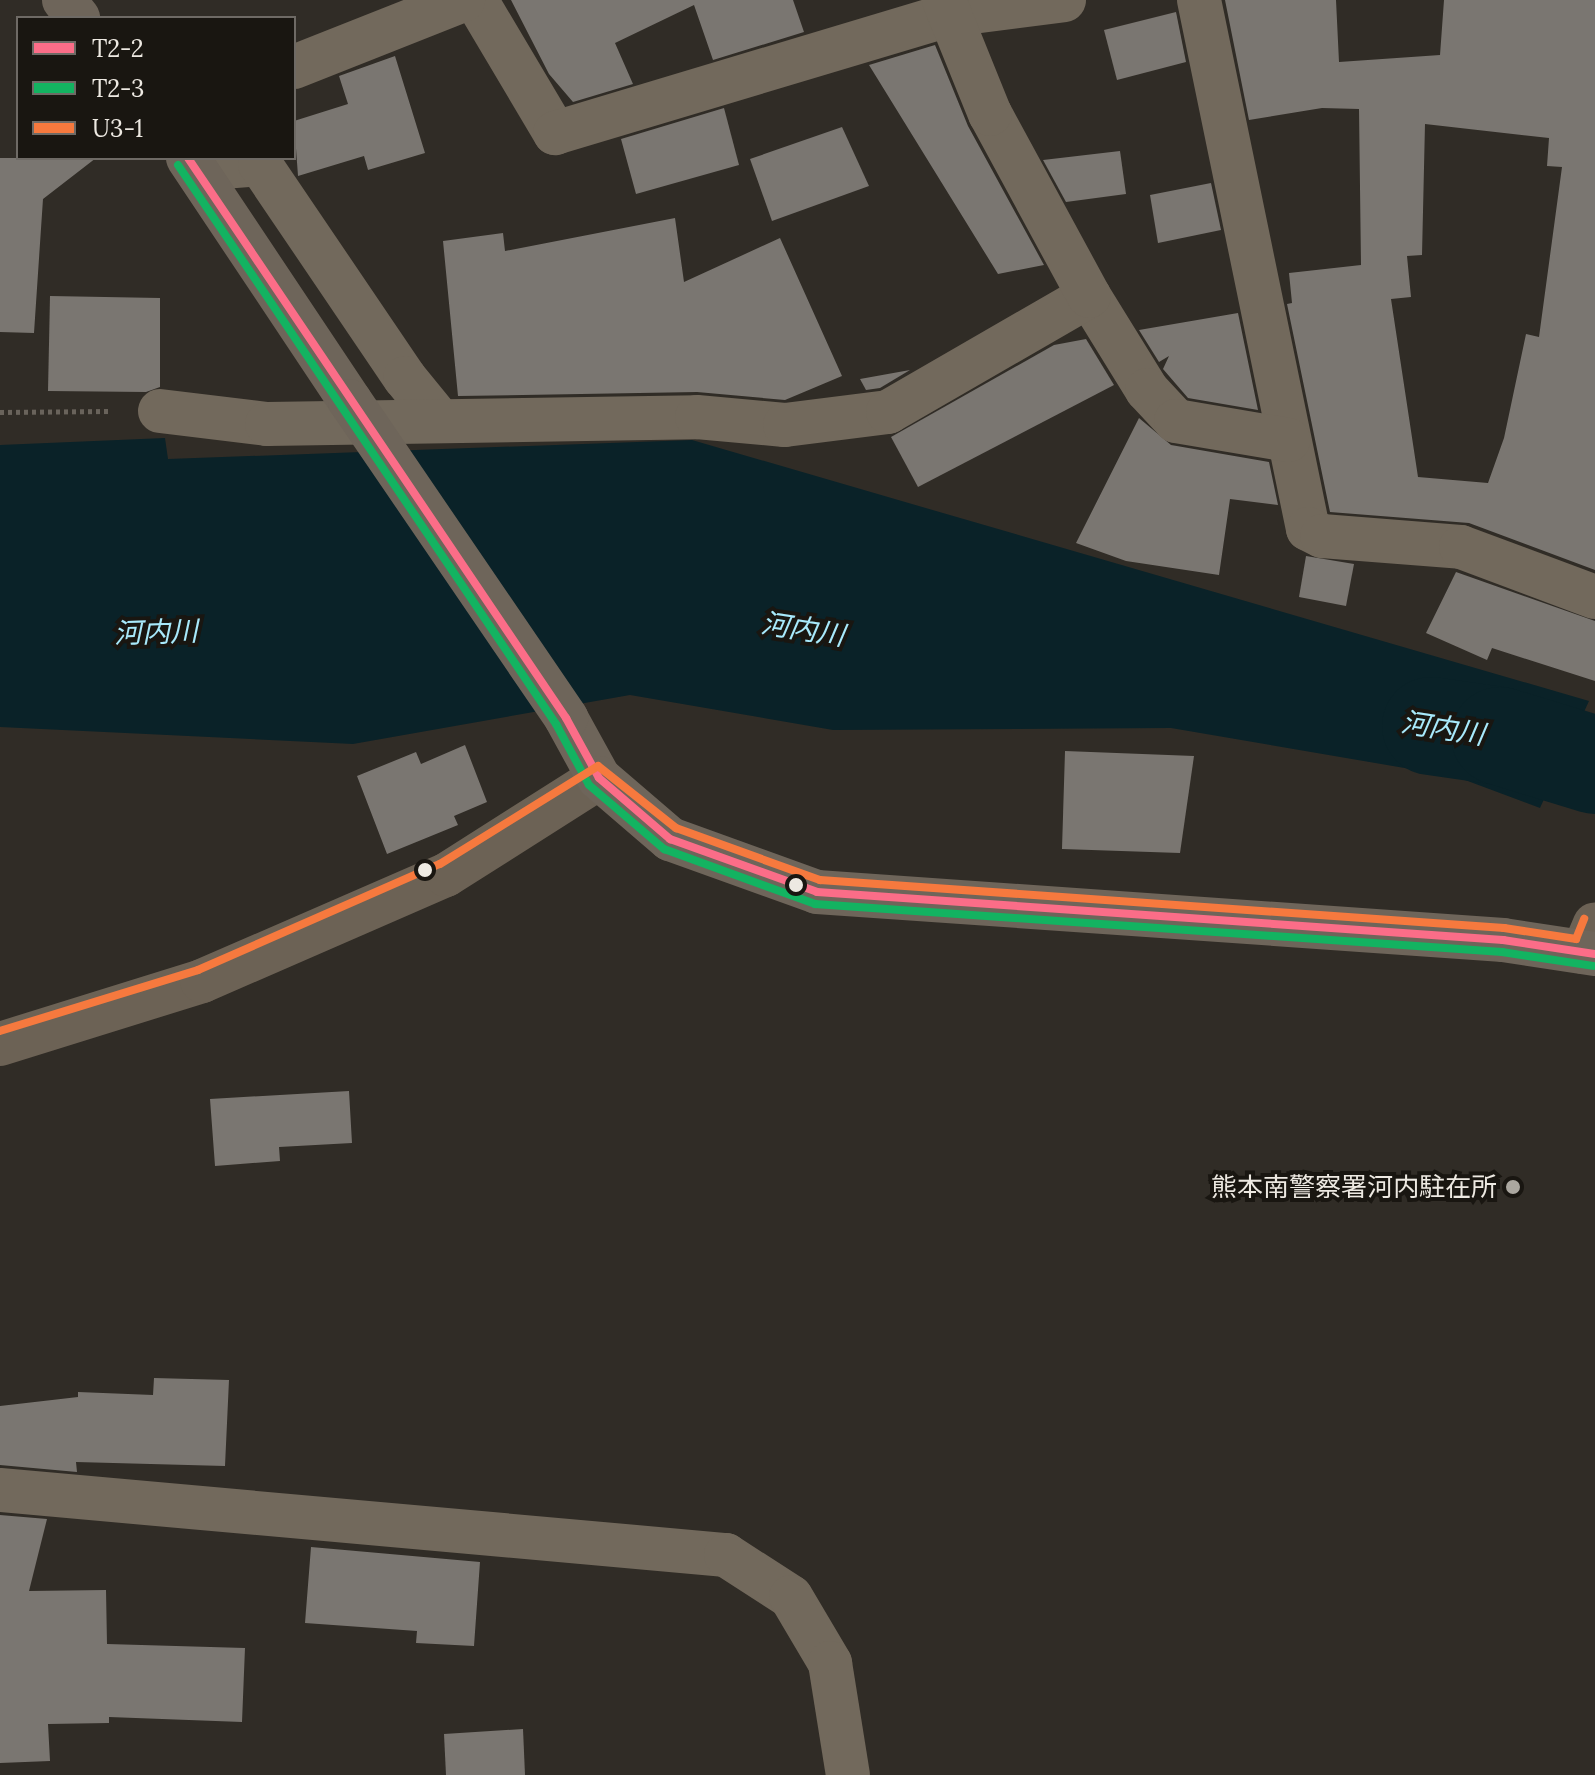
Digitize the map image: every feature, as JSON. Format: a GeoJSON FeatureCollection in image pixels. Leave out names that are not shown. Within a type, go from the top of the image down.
{"type":"FeatureCollection","features":[{"type":"Feature","properties":{"kind":"highway"},"geometry":{"type":"LineString","coordinates":[[64,0],[76,16]]}},
{"type":"Feature","properties":{"kind":"highway"},"geometry":{"type":"LineString","coordinates":[[193,164],[566,718],[599,778],[670,839],[817,892],[1503,940],[1591,943]]}},
{"type":"Feature","properties":{"kind":"main road"},"geometry":{"type":"LineString","coordinates":[[0,1044],[202,981],[446,875],[599,778]]}},
{"type":"Feature","properties":{"kind":"street"},"geometry":{"type":"LineString","coordinates":[[296,66],[463,0]]}},
{"type":"Feature","properties":{"kind":"street"},"geometry":{"type":"LineString","coordinates":[[476,0],[555,133],[946,8],[1064,0]]}},
{"type":"Feature","properties":{"kind":"street"},"geometry":{"type":"LineString","coordinates":[[1199,0],[1308,529],[1322,536],[1461,547],[1595,597]]}},
{"type":"Feature","properties":{"kind":"street"},"geometry":{"type":"LineString","coordinates":[[946,8],[990,114],[1089,296],[1147,390],[1176,421],[1288,440]]}},
{"type":"Feature","properties":{"kind":"street"},"geometry":{"type":"LineString","coordinates":[[193,164],[260,164],[405,378],[440,421]]}},
{"type":"Feature","properties":{"kind":"street"},"geometry":{"type":"LineString","coordinates":[[160,411],[267,424],[697,417],[785,425],[888,412],[1089,296]]}},
{"type":"Feature","properties":{"kind":"street"},"geometry":{"type":"LineString","coordinates":[[0,1490],[726,1555],[791,1597],[830,1663],[848,1775]]}},
{"type":"Feature","properties":{"kind":"path"},"geometry":{"type":"LineString","coordinates":[[0,412],[160,411]]}},
{"type":"Feature","properties":{"kind":"water"},"geometry":{"type":"Polygon","coordinates":[[[165,438],[168,459],[692,440],[1589,701],[1540,808],[1457,777],[1171,728],[833,730],[630,695],[353,744],[0,727],[0,445],[165,438]]]}},
{"type":"Feature","properties":{"kind":"building"},"geometry":{"type":"Polygon","coordinates":[[[511,0],[793,0],[804,32],[713,60],[694,5],[615,43],[633,84],[573,102],[549,74],[511,0]]]}},
{"type":"Feature","properties":{"kind":"building"},"geometry":{"type":"Polygon","coordinates":[[[1225,0],[1336,0],[1339,62],[1440,55],[1444,0],[1595,0],[1595,570],[1469,523],[1330,512],[1287,304],[1292,303],[1289,273],[1361,265],[1359,109],[1322,108],[1249,120],[1225,0]],[[1425,124],[1422,255],[1407,256],[1411,297],[1391,299],[1418,477],[1488,483],[1504,438],[1526,334],[1539,337],[1562,167],[1547,166],[1549,138],[1425,124]]]}},
{"type":"Feature","properties":{"kind":"building"},"geometry":{"type":"Polygon","coordinates":[[[1176,12],[1186,62],[1117,80],[1104,30],[1176,12]]]}},
{"type":"Feature","properties":{"kind":"building"},"geometry":{"type":"Polygon","coordinates":[[[935,45],[968,126],[1044,265],[998,274],[869,65],[935,45]]]}},
{"type":"Feature","properties":{"kind":"building"},"geometry":{"type":"Polygon","coordinates":[[[395,56],[425,153],[368,170],[364,156],[298,176],[296,120],[348,104],[339,76],[395,56]]]}},
{"type":"Feature","properties":{"kind":"building"},"geometry":{"type":"Polygon","coordinates":[[[724,108],[739,165],[636,194],[621,139],[724,108]]]}},
{"type":"Feature","properties":{"kind":"building"},"geometry":{"type":"Polygon","coordinates":[[[842,127],[869,186],[772,221],[750,159],[842,127]]]}},
{"type":"Feature","properties":{"kind":"building"},"geometry":{"type":"Polygon","coordinates":[[[1120,151],[1126,194],[1066,202],[1043,160],[1120,151]]]}},
{"type":"Feature","properties":{"kind":"building"},"geometry":{"type":"Polygon","coordinates":[[[0,158],[93,160],[43,199],[34,333],[0,332],[0,158]]]}},
{"type":"Feature","properties":{"kind":"building"},"geometry":{"type":"Polygon","coordinates":[[[1211,183],[1221,230],[1158,243],[1150,195],[1211,183]]]}},
{"type":"Feature","properties":{"kind":"building"},"geometry":{"type":"Polygon","coordinates":[[[675,218],[684,282],[780,238],[842,376],[785,400],[697,392],[458,396],[443,241],[503,233],[505,251],[675,218]]]}},
{"type":"Feature","properties":{"kind":"building"},"geometry":{"type":"Polygon","coordinates":[[[50,296],[160,298],[160,387],[146,392],[48,391],[50,296]]]}},
{"type":"Feature","properties":{"kind":"building"},"geometry":{"type":"Polygon","coordinates":[[[1238,313],[1258,410],[1188,398],[1163,369],[1169,356],[1159,362],[1139,330],[1238,313]]]}},
{"type":"Feature","properties":{"kind":"building"},"geometry":{"type":"Polygon","coordinates":[[[1086,339],[1114,385],[918,487],[891,437],[1054,345],[1086,339]]]}},
{"type":"Feature","properties":{"kind":"building"},"geometry":{"type":"Polygon","coordinates":[[[910,370],[880,388],[866,390],[860,379],[910,370]]]}},
{"type":"Feature","properties":{"kind":"building"},"geometry":{"type":"Polygon","coordinates":[[[1139,418],[1171,445],[1269,462],[1278,505],[1230,499],[1219,575],[1126,561],[1076,543],[1139,418]]]}},
{"type":"Feature","properties":{"kind":"building"},"geometry":{"type":"Polygon","coordinates":[[[1306,556],[1354,564],[1346,606],[1299,597],[1306,556]]]}},
{"type":"Feature","properties":{"kind":"building"},"geometry":{"type":"Polygon","coordinates":[[[1456,572],[1595,621],[1595,681],[1492,648],[1487,660],[1426,633],[1456,572]]]}},
{"type":"Feature","properties":{"kind":"building"},"geometry":{"type":"Polygon","coordinates":[[[465,745],[487,802],[454,816],[458,825],[387,854],[357,776],[416,752],[421,764],[465,745]]]}},
{"type":"Feature","properties":{"kind":"building"},"geometry":{"type":"Polygon","coordinates":[[[1065,751],[1194,756],[1180,853],[1062,849],[1065,751]]]}},
{"type":"Feature","properties":{"kind":"building"},"geometry":{"type":"Polygon","coordinates":[[[349,1091],[352,1143],[279,1147],[280,1161],[215,1166],[210,1099],[349,1091]]]}},
{"type":"Feature","properties":{"kind":"building"},"geometry":{"type":"Polygon","coordinates":[[[154,1378],[229,1380],[225,1466],[76,1462],[77,1472],[0,1465],[0,1406],[78,1397],[78,1392],[153,1395],[154,1378]]]}},
{"type":"Feature","properties":{"kind":"building"},"geometry":{"type":"Polygon","coordinates":[[[0,1515],[47,1519],[29,1591],[106,1590],[107,1644],[245,1648],[242,1722],[109,1717],[109,1723],[48,1724],[50,1761],[0,1763],[0,1515]]]}},
{"type":"Feature","properties":{"kind":"building"},"geometry":{"type":"Polygon","coordinates":[[[311,1547],[480,1562],[474,1646],[416,1643],[417,1631],[305,1623],[311,1547]]]}},
{"type":"Feature","properties":{"kind":"building"},"geometry":{"type":"Polygon","coordinates":[[[523,1729],[525,1775],[446,1775],[444,1734],[523,1729]]]}},
{"type":"Feature","properties":{"kind":"waterway","name":"河内川"},"geometry":{"type":"LineString","coordinates":[[1431,726],[1500,736],[1595,765]]}},
{"type":"Feature","properties":{"kind":"transit line","name":"T2-2"},"geometry":{"type":"LineString","coordinates":[[189,160],[566,718],[599,778],[670,839],[817,892],[1503,940],[1595,954]]}},
{"type":"Feature","properties":{"kind":"transit line","name":"T2-3"},"geometry":{"type":"LineString","coordinates":[[178,165],[556,724],[589,785],[664,849],[815,904],[1502,952],[1593,966]]}},
{"type":"Feature","properties":{"kind":"transit line","name":"U3-1"},"geometry":{"type":"LineString","coordinates":[[0,1031],[198,970],[440,864],[598,766],[676,828],[820,880],[1504,928],[1576,939],[1584,919]]}},
{"type":"Feature","properties":{"kind":"place","name":"熊本南警察署河内駐在所"},"geometry":{"type":"Point","coordinates":[1513,1187]}}]}
